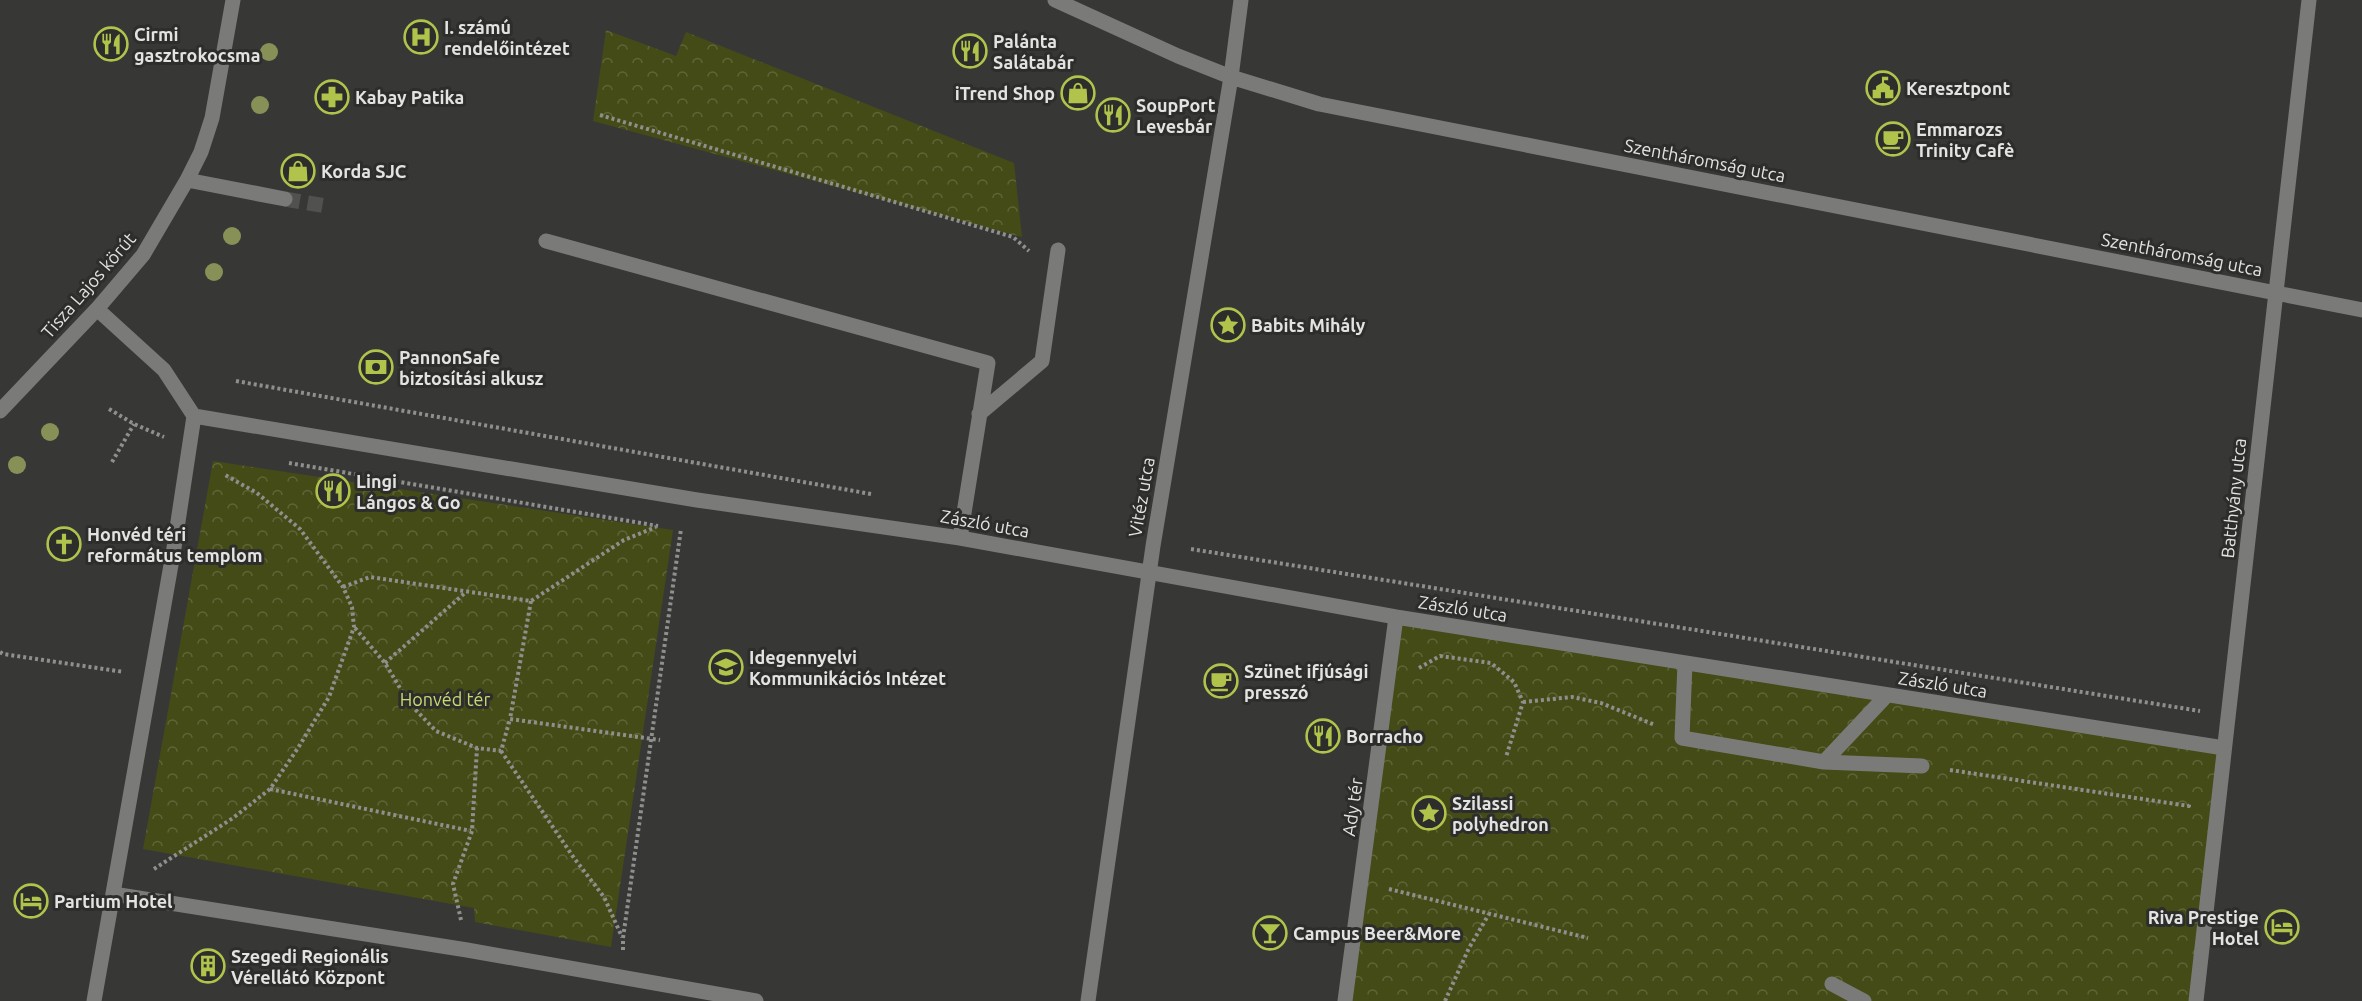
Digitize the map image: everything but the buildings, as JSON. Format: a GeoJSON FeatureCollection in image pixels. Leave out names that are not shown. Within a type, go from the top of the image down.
{"type":"FeatureCollection","features":[{"type":"Feature","properties":{"kind":"street","name":"Tisza Lajos körút"},"geometry":{"type":"LineString","coordinates":[[0,411],[97,309],[143,255],[187,180],[201,152],[212,118],[233,0]]}},
{"type":"Feature","properties":{"kind":"street","name":"Szentháromság utca"},"geometry":{"type":"LineString","coordinates":[[1055,0],[1178,56],[1231,77],[1319,104],[2362,310]]}},
{"type":"Feature","properties":{"kind":"street","name":"Vitéz utca"},"geometry":{"type":"LineString","coordinates":[[1088,1001],[1149,572],[1231,77],[1241,0]]}},
{"type":"Feature","properties":{"kind":"street","name":"Batthyány utca"},"geometry":{"type":"LineString","coordinates":[[2196,1001],[2310,0]]}},
{"type":"Feature","properties":{"kind":"street"},"geometry":{"type":"LineString","coordinates":[[187,180],[285,199]]}},
{"type":"Feature","properties":{"kind":"street"},"geometry":{"type":"LineString","coordinates":[[546,241],[988,363],[960,538]]}},
{"type":"Feature","properties":{"kind":"street"},"geometry":{"type":"LineString","coordinates":[[979,414],[1042,361],[1058,250]]}},
{"type":"Feature","properties":{"kind":"street"},"geometry":{"type":"LineString","coordinates":[[94,1001],[191,446],[194,416],[164,370],[97,309]]}},
{"type":"Feature","properties":{"kind":"street"},"geometry":{"type":"LineString","coordinates":[[194,416],[697,500]]}},
{"type":"Feature","properties":{"kind":"street","name":"Zászló utca"},"geometry":{"type":"LineString","coordinates":[[697,500],[960,538],[1396,617],[2224,748]]}},
{"type":"Feature","properties":{"kind":"street","name":"Ady tér"},"geometry":{"type":"LineString","coordinates":[[1345,1001],[1396,617]]}},
{"type":"Feature","properties":{"kind":"street"},"geometry":{"type":"LineString","coordinates":[[1684,663],[1682,738],[1824,762],[1922,765]]}},
{"type":"Feature","properties":{"kind":"street"},"geometry":{"type":"LineString","coordinates":[[1824,762],[1887,695]]}},
{"type":"Feature","properties":{"kind":"street"},"geometry":{"type":"LineString","coordinates":[[113,894],[467,950],[756,1001]]}},
{"type":"Feature","properties":{"kind":"street"},"geometry":{"type":"LineString","coordinates":[[1832,984],[1864,1001]]}},
{"type":"Feature","properties":{"kind":"path"},"geometry":{"type":"LineString","coordinates":[[600,115],[1013,237],[1054,273]]}},
{"type":"Feature","properties":{"kind":"path"},"geometry":{"type":"LineString","coordinates":[[236,381],[882,496]]}},
{"type":"Feature","properties":{"kind":"path"},"geometry":{"type":"LineString","coordinates":[[109,409],[134,424],[191,446]]}},
{"type":"Feature","properties":{"kind":"path"},"geometry":{"type":"LineString","coordinates":[[112,462],[134,424]]}},
{"type":"Feature","properties":{"kind":"path"},"geometry":{"type":"LineString","coordinates":[[287,463],[658,526]]}},
{"type":"Feature","properties":{"kind":"path"},"geometry":{"type":"LineString","coordinates":[[154,869],[233,818],[270,789],[329,697],[354,627],[352,607],[343,587],[300,529],[258,493],[225,475]]}},
{"type":"Feature","properties":{"kind":"path"},"geometry":{"type":"LineString","coordinates":[[343,587],[370,578],[531,601],[624,540],[658,526],[697,500]]}},
{"type":"Feature","properties":{"kind":"path"},"geometry":{"type":"LineString","coordinates":[[625,978],[623,938],[681,529]]}},
{"type":"Feature","properties":{"kind":"path"},"geometry":{"type":"LineString","coordinates":[[1153,546],[1235,554],[2228,716]]}},
{"type":"Feature","properties":{"kind":"path"},"geometry":{"type":"LineString","coordinates":[[385,663],[466,592]]}},
{"type":"Feature","properties":{"kind":"path"},"geometry":{"type":"LineString","coordinates":[[501,751],[510,718],[531,601]]}},
{"type":"Feature","properties":{"kind":"path"},"geometry":{"type":"LineString","coordinates":[[354,627],[385,663],[409,703],[436,731],[477,748],[501,751],[574,858],[604,897],[623,938]]}},
{"type":"Feature","properties":{"kind":"path"},"geometry":{"type":"LineString","coordinates":[[0,651],[3,654],[100,668]]}},
{"type":"Feature","properties":{"kind":"path"},"geometry":{"type":"LineString","coordinates":[[1417,680],[1419,668],[1440,656],[1491,663],[1514,682],[1523,702],[1506,757]]}},
{"type":"Feature","properties":{"kind":"path"},"geometry":{"type":"LineString","coordinates":[[1523,702],[1572,697],[1601,703],[1682,738]]}},
{"type":"Feature","properties":{"kind":"path"},"geometry":{"type":"LineString","coordinates":[[510,718],[660,740]]}},
{"type":"Feature","properties":{"kind":"path"},"geometry":{"type":"LineString","coordinates":[[467,950],[453,884],[472,831],[477,748]]}},
{"type":"Feature","properties":{"kind":"path"},"geometry":{"type":"LineString","coordinates":[[1922,765],[2189,806],[2190,795]]}},
{"type":"Feature","properties":{"kind":"path"},"geometry":{"type":"LineString","coordinates":[[270,789],[472,831]]}},
{"type":"Feature","properties":{"kind":"path"},"geometry":{"type":"LineString","coordinates":[[1389,877],[1388,889],[1588,938]]}},
{"type":"Feature","properties":{"kind":"path"},"geometry":{"type":"LineString","coordinates":[[1445,1001],[1469,948],[1490,913]]}},
{"type":"Feature","properties":{"kind":"green space"},"geometry":{"type":"Polygon","coordinates":[[[606,30],[676,56],[686,32],[1014,163],[1022,237],[593,121],[606,30]]]}},
{"type":"Feature","properties":{"kind":"green space","name":"Honvéd tér"},"geometry":{"type":"Polygon","coordinates":[[[213,461],[673,530],[611,947],[475,922],[474,908],[143,849],[213,461]]]}},
{"type":"Feature","properties":{"kind":"green space"},"geometry":{"type":"Polygon","coordinates":[[[1396,617],[2224,748],[2196,1001],[1341,1001],[1396,617]]]}},
{"type":"Feature","properties":{"kind":"tunnel"},"geometry":{"type":"LineString","coordinates":[[285,199],[326,206]]}},
{"type":"Feature","properties":{"kind":"place","name":"I. számú rendelőintézet"},"geometry":{"type":"Point","coordinates":[421,37]}},
{"type":"Feature","properties":{"kind":"place","name":"Cirmi gasztrokocsma"},"geometry":{"type":"Point","coordinates":[111,44]}},
{"type":"Feature","properties":{"kind":"place","name":"Palánta Salátabár"},"geometry":{"type":"Point","coordinates":[970,51]}},
{"type":"Feature","properties":{"kind":"place","name":"Keresztpont"},"geometry":{"type":"Point","coordinates":[1883,88]}},
{"type":"Feature","properties":{"kind":"place","name":"iTrend Shop"},"geometry":{"type":"Point","coordinates":[1078,93]}},
{"type":"Feature","properties":{"kind":"place","name":"Kabay Patika"},"geometry":{"type":"Point","coordinates":[332,97]}},
{"type":"Feature","properties":{"kind":"place","name":"SoupPort Levesbár"},"geometry":{"type":"Point","coordinates":[1113,115]}},
{"type":"Feature","properties":{"kind":"place","name":"Emmarozs Trinity Cafè"},"geometry":{"type":"Point","coordinates":[1893,139]}},
{"type":"Feature","properties":{"kind":"place","name":"Korda SJC"},"geometry":{"type":"Point","coordinates":[298,171]}},
{"type":"Feature","properties":{"kind":"place","name":"Babits Mihály"},"geometry":{"type":"Point","coordinates":[1228,325]}},
{"type":"Feature","properties":{"kind":"place","name":"PannonSafe biztosítási alkusz"},"geometry":{"type":"Point","coordinates":[376,367]}},
{"type":"Feature","properties":{"kind":"place","name":"Lingi Lángos & Go"},"geometry":{"type":"Point","coordinates":[333,491]}},
{"type":"Feature","properties":{"kind":"place","name":"Honvéd téri református templom"},"geometry":{"type":"Point","coordinates":[64,544]}},
{"type":"Feature","properties":{"kind":"place","name":"Idegennyelvi Kommunikációs Intézet"},"geometry":{"type":"Point","coordinates":[726,667]}},
{"type":"Feature","properties":{"kind":"place","name":"Szünet ifjúsági presszó"},"geometry":{"type":"Point","coordinates":[1221,681]}},
{"type":"Feature","properties":{"kind":"place","name":"Borracho"},"geometry":{"type":"Point","coordinates":[1323,736]}},
{"type":"Feature","properties":{"kind":"place","name":"Szilassi polyhedron"},"geometry":{"type":"Point","coordinates":[1429,813]}},
{"type":"Feature","properties":{"kind":"place","name":"Partium Hotel"},"geometry":{"type":"Point","coordinates":[31,901]}},
{"type":"Feature","properties":{"kind":"place","name":"Riva Prestige Hotel"},"geometry":{"type":"Point","coordinates":[2282,927]}},
{"type":"Feature","properties":{"kind":"place","name":"Campus Beer&More"},"geometry":{"type":"Point","coordinates":[1270,933]}},
{"type":"Feature","properties":{"kind":"place","name":"Szegedi Regionális Vérellátó Központ"},"geometry":{"type":"Point","coordinates":[208,966]}}]}
